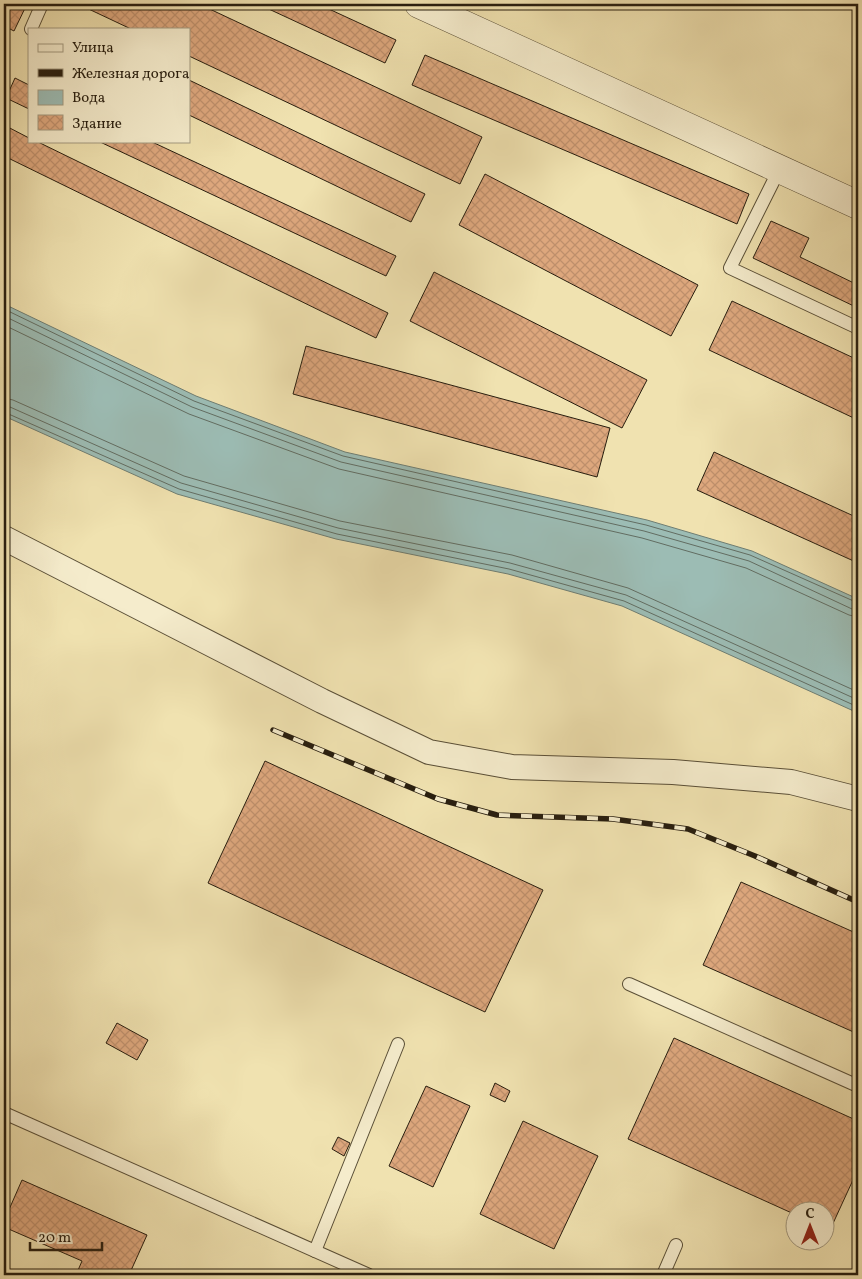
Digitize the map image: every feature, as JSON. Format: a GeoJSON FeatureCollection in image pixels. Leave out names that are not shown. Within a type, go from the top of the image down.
{"type":"FeatureCollection","features":[{"type":"Feature","properties":{"kind":"street"},"geometry":{"type":"LineString","coordinates":[[420,4],[858,205]]}},
{"type":"Feature","properties":{"kind":"street"},"geometry":{"type":"LineString","coordinates":[[4,538],[322,701],[429,752],[512,767],[673,772],[791,782],[858,799]]}},
{"type":"Feature","properties":{"kind":"lane"},"geometry":{"type":"LineString","coordinates":[[31,28],[42,4]]}},
{"type":"Feature","properties":{"kind":"lane"},"geometry":{"type":"LineString","coordinates":[[780,168],[730,268],[858,328]]}},
{"type":"Feature","properties":{"kind":"lane"},"geometry":{"type":"LineString","coordinates":[[629,984],[858,1086]]}},
{"type":"Feature","properties":{"kind":"lane"},"geometry":{"type":"LineString","coordinates":[[315,1251],[398,1044]]}},
{"type":"Feature","properties":{"kind":"lane"},"geometry":{"type":"LineString","coordinates":[[4,1113],[369,1275]]}},
{"type":"Feature","properties":{"kind":"lane"},"geometry":{"type":"LineString","coordinates":[[663,1275],[676,1245]]}},
{"type":"Feature","properties":{"kind":"water"},"geometry":{"type":"Polygon","coordinates":[[[4,304],[196,396],[345,452],[647,520],[752,551],[858,599],[858,713],[622,606],[508,574],[336,539],[177,494],[4,416],[4,304]]]}},
{"type":"Feature","properties":{"kind":"building"},"geometry":{"type":"Polygon","coordinates":[[[4,4],[27,4],[14,31],[4,26],[4,4]]]}},
{"type":"Feature","properties":{"kind":"building"},"geometry":{"type":"Polygon","coordinates":[[[78,4],[199,4],[482,137],[460,184],[190,56],[190,28],[129,28],[78,4]]]}},
{"type":"Feature","properties":{"kind":"building"},"geometry":{"type":"Polygon","coordinates":[[[258,4],[318,4],[396,40],[385,63],[258,4]]]}},
{"type":"Feature","properties":{"kind":"building"},"geometry":{"type":"Polygon","coordinates":[[[425,55],[749,194],[737,224],[412,85],[425,55]]]}},
{"type":"Feature","properties":{"kind":"building"},"geometry":{"type":"Polygon","coordinates":[[[15,78],[28,84],[28,109],[6,98],[15,78]]]}},
{"type":"Feature","properties":{"kind":"building"},"geometry":{"type":"Polygon","coordinates":[[[190,80],[425,194],[411,222],[190,115],[190,80]]]}},
{"type":"Feature","properties":{"kind":"building"},"geometry":{"type":"Polygon","coordinates":[[[4,125],[28,137],[28,142],[38,142],[388,313],[376,338],[4,156],[4,125]]]}},
{"type":"Feature","properties":{"kind":"building"},"geometry":{"type":"Polygon","coordinates":[[[100,142],[152,142],[396,256],[386,276],[100,142]]]}},
{"type":"Feature","properties":{"kind":"building"},"geometry":{"type":"Polygon","coordinates":[[[485,174],[698,285],[671,336],[459,225],[485,174]]]}},
{"type":"Feature","properties":{"kind":"building"},"geometry":{"type":"Polygon","coordinates":[[[771,221],[809,238],[800,257],[858,285],[858,308],[753,258],[771,221]]]}},
{"type":"Feature","properties":{"kind":"building"},"geometry":{"type":"Polygon","coordinates":[[[434,272],[647,380],[622,428],[410,321],[434,272]]]}},
{"type":"Feature","properties":{"kind":"building"},"geometry":{"type":"Polygon","coordinates":[[[732,301],[858,360],[858,420],[709,350],[732,301]]]}},
{"type":"Feature","properties":{"kind":"building"},"geometry":{"type":"Polygon","coordinates":[[[306,346],[610,428],[597,477],[293,394],[306,346]]]}},
{"type":"Feature","properties":{"kind":"building"},"geometry":{"type":"Polygon","coordinates":[[[714,452],[858,518],[858,563],[697,490],[714,452]]]}},
{"type":"Feature","properties":{"kind":"building"},"geometry":{"type":"Polygon","coordinates":[[[265,761],[543,890],[485,1012],[208,883],[265,761]]]}},
{"type":"Feature","properties":{"kind":"building"},"geometry":{"type":"Polygon","coordinates":[[[741,882],[858,934],[858,1034],[703,965],[741,882]]]}},
{"type":"Feature","properties":{"kind":"building"},"geometry":{"type":"Polygon","coordinates":[[[117,1023],[148,1040],[137,1060],[106,1043],[117,1023]]]}},
{"type":"Feature","properties":{"kind":"building"},"geometry":{"type":"Polygon","coordinates":[[[674,1038],[858,1121],[858,1169],[834,1221],[834,1202],[784,1202],[784,1209],[628,1139],[674,1038]]]}},
{"type":"Feature","properties":{"kind":"building"},"geometry":{"type":"Polygon","coordinates":[[[495,1083],[510,1091],[505,1102],[490,1095],[495,1083]]]}},
{"type":"Feature","properties":{"kind":"building"},"geometry":{"type":"Polygon","coordinates":[[[426,1086],[470,1106],[433,1187],[389,1166],[426,1086]]]}},
{"type":"Feature","properties":{"kind":"building"},"geometry":{"type":"Polygon","coordinates":[[[523,1121],[598,1156],[554,1249],[480,1214],[523,1121]]]}},
{"type":"Feature","properties":{"kind":"building"},"geometry":{"type":"Polygon","coordinates":[[[338,1137],[350,1143],[344,1156],[332,1149],[338,1137]]]}},
{"type":"Feature","properties":{"kind":"building"},"geometry":{"type":"Polygon","coordinates":[[[22,1180],[147,1235],[129,1275],[76,1275],[82,1261],[4,1227],[4,1221],[22,1180]]]}},
{"type":"Feature","properties":{"kind":"railway"},"geometry":{"type":"LineString","coordinates":[[273,730],[438,799],[497,815],[613,819],[688,829],[755,856],[858,902]]}}]}
